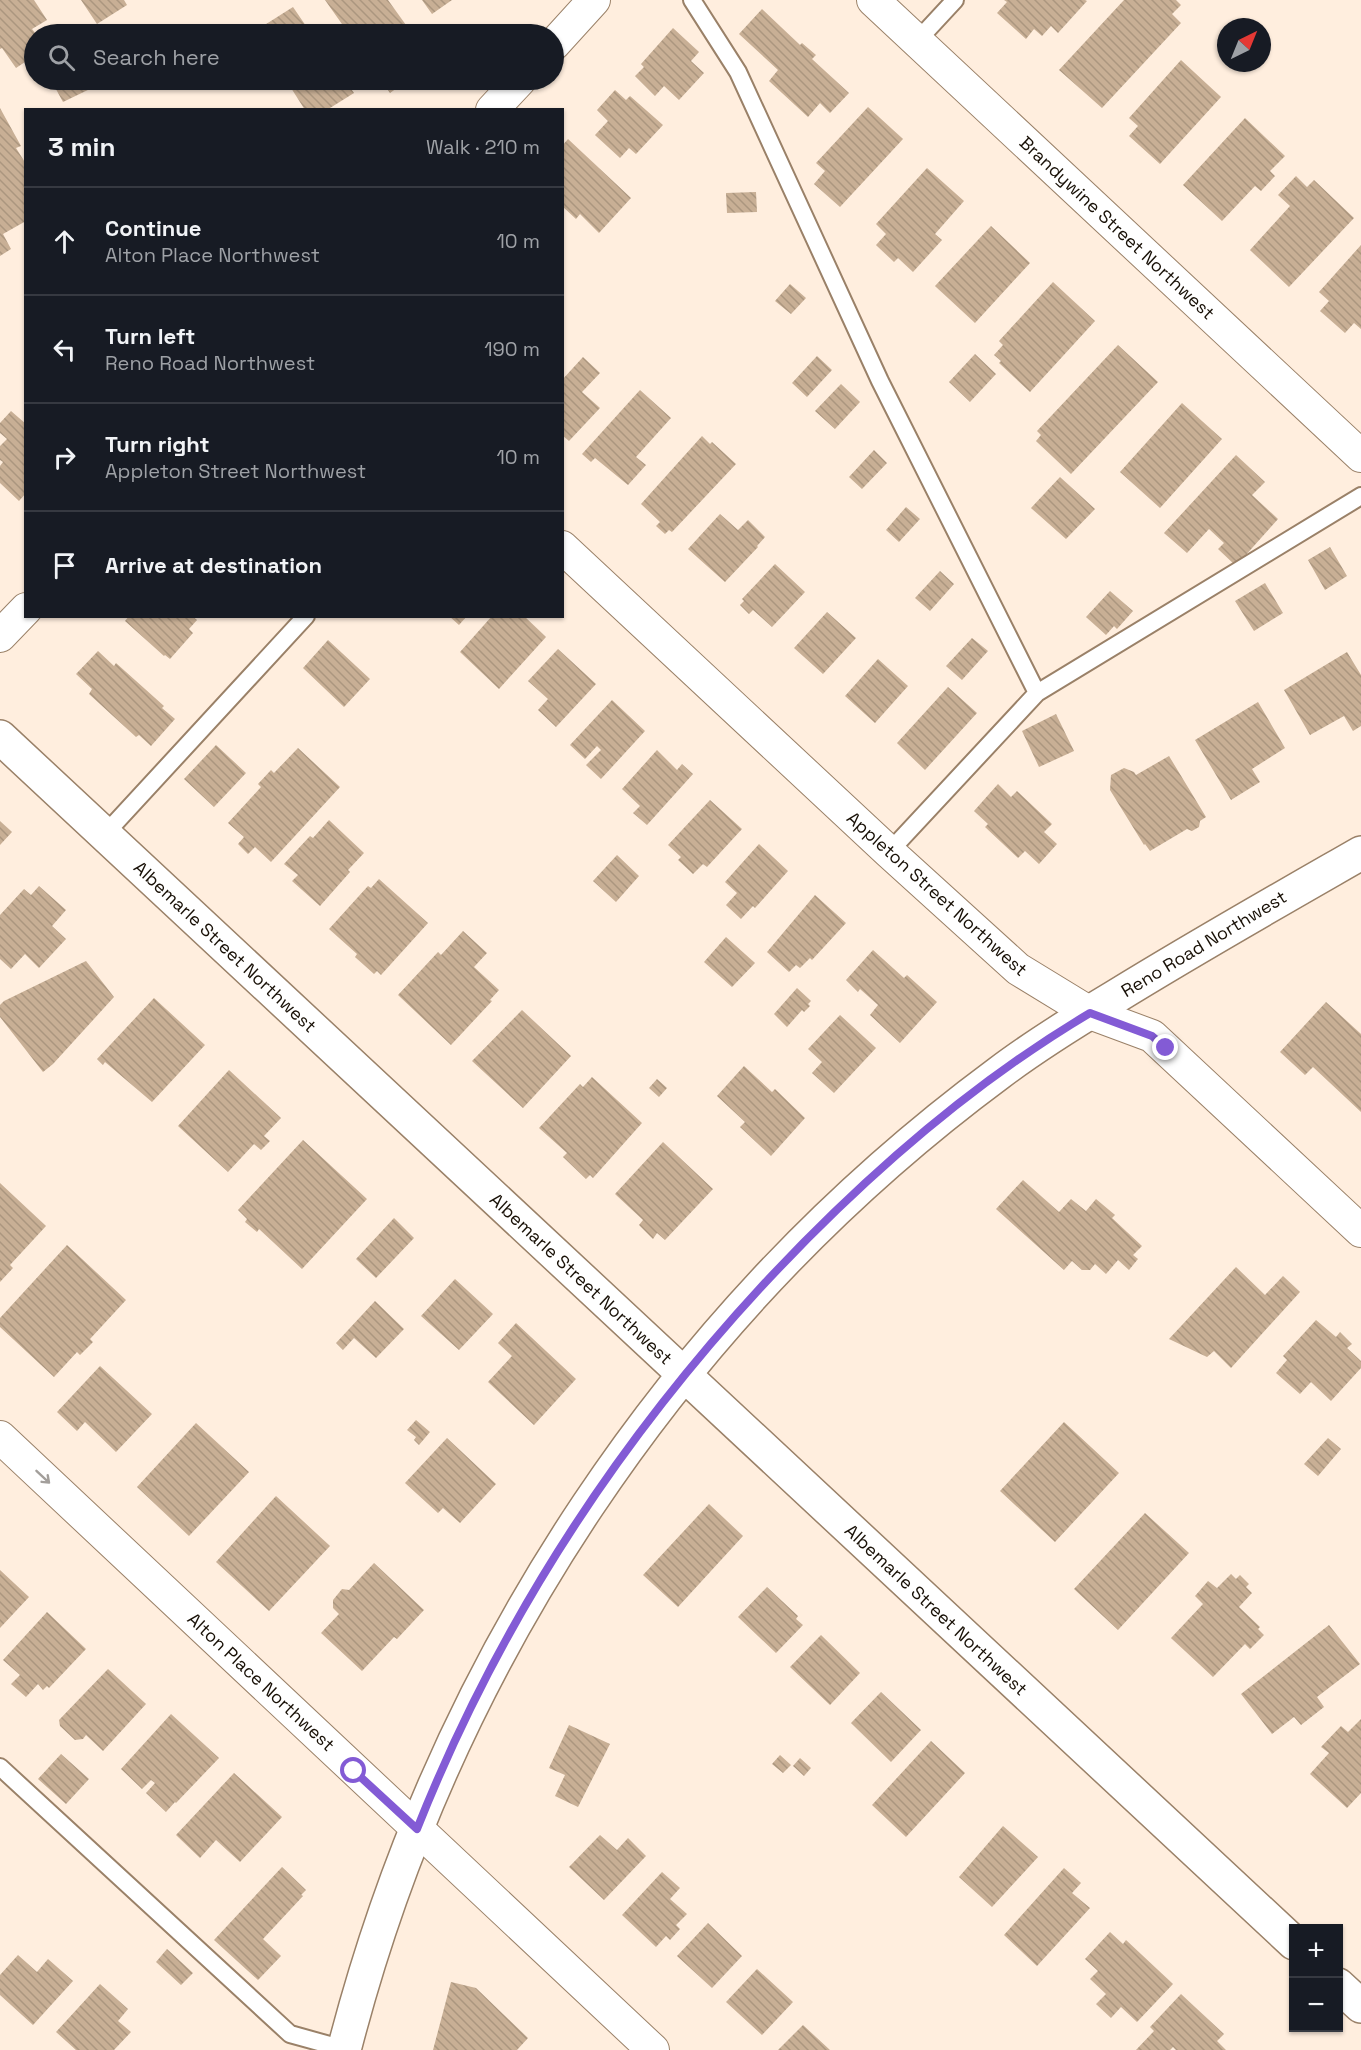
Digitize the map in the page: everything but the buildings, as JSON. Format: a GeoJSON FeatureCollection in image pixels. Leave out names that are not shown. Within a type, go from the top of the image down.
{"type":"FeatureCollection","features":[{"type":"Feature","properties":{"kind":"street"},"geometry":{"type":"LineString","coordinates":[[564,33],[594,0]]}},
{"type":"Feature","properties":{"kind":"street","name":"Brandywine Street Northwest"},"geometry":{"type":"LineString","coordinates":[[873,0],[1361,456]]}},
{"type":"Feature","properties":{"kind":"street"},"geometry":{"type":"LineString","coordinates":[[494,108],[511,90]]}},
{"type":"Feature","properties":{"kind":"street","name":"Appleton Street Northwest"},"geometry":{"type":"LineString","coordinates":[[564,549],[1018,969],[1090,1013],[1152,1036],[1361,1231]]}},
{"type":"Feature","properties":{"kind":"street"},"geometry":{"type":"LineString","coordinates":[[0,636],[24,611]]}},
{"type":"Feature","properties":{"kind":"street","name":"Albemarle Street Northwest"},"geometry":{"type":"LineString","coordinates":[[0,736],[1289,1939]]}},
{"type":"Feature","properties":{"kind":"street","name":"Reno Road Northwest"},"geometry":{"type":"LineString","coordinates":[[344,2050],[365,1973],[417,1829],[471,1705],[537,1584],[593,1496],[645,1424],[717,1335],[852,1194],[888,1161],[998,1073],[1045,1040],[1155,972],[1361,853]]}},
{"type":"Feature","properties":{"kind":"street","name":"Alton Place Northwest"},"geometry":{"type":"LineString","coordinates":[[0,1437],[654,2050]]}},
{"type":"Feature","properties":{"kind":"street"},"geometry":{"type":"LineString","coordinates":[[1343,1990],[1361,2006]]}},
{"type":"Feature","properties":{"kind":"lane"},"geometry":{"type":"LineString","coordinates":[[692,0],[738,72],[880,381],[1037,693]]}},
{"type":"Feature","properties":{"kind":"lane"},"geometry":{"type":"LineString","coordinates":[[917,41],[955,0]]}},
{"type":"Feature","properties":{"kind":"lane"},"geometry":{"type":"LineString","coordinates":[[889,852],[1037,693],[1361,496]]}},
{"type":"Feature","properties":{"kind":"lane"},"geometry":{"type":"LineString","coordinates":[[105,834],[304,618]]}},
{"type":"Feature","properties":{"kind":"lane"},"geometry":{"type":"LineString","coordinates":[[0,1767],[290,2034],[344,2050]]}},
{"type":"Feature","properties":{"kind":"route"},"geometry":{"type":"LineString","coordinates":[[354,1771],[417,1829],[471,1705],[537,1584],[593,1496],[665,1398],[717,1335],[817,1229],[888,1161],[998,1073],[1045,1040],[1090,1013],[1152,1036],[1166,1048]]}}]}
